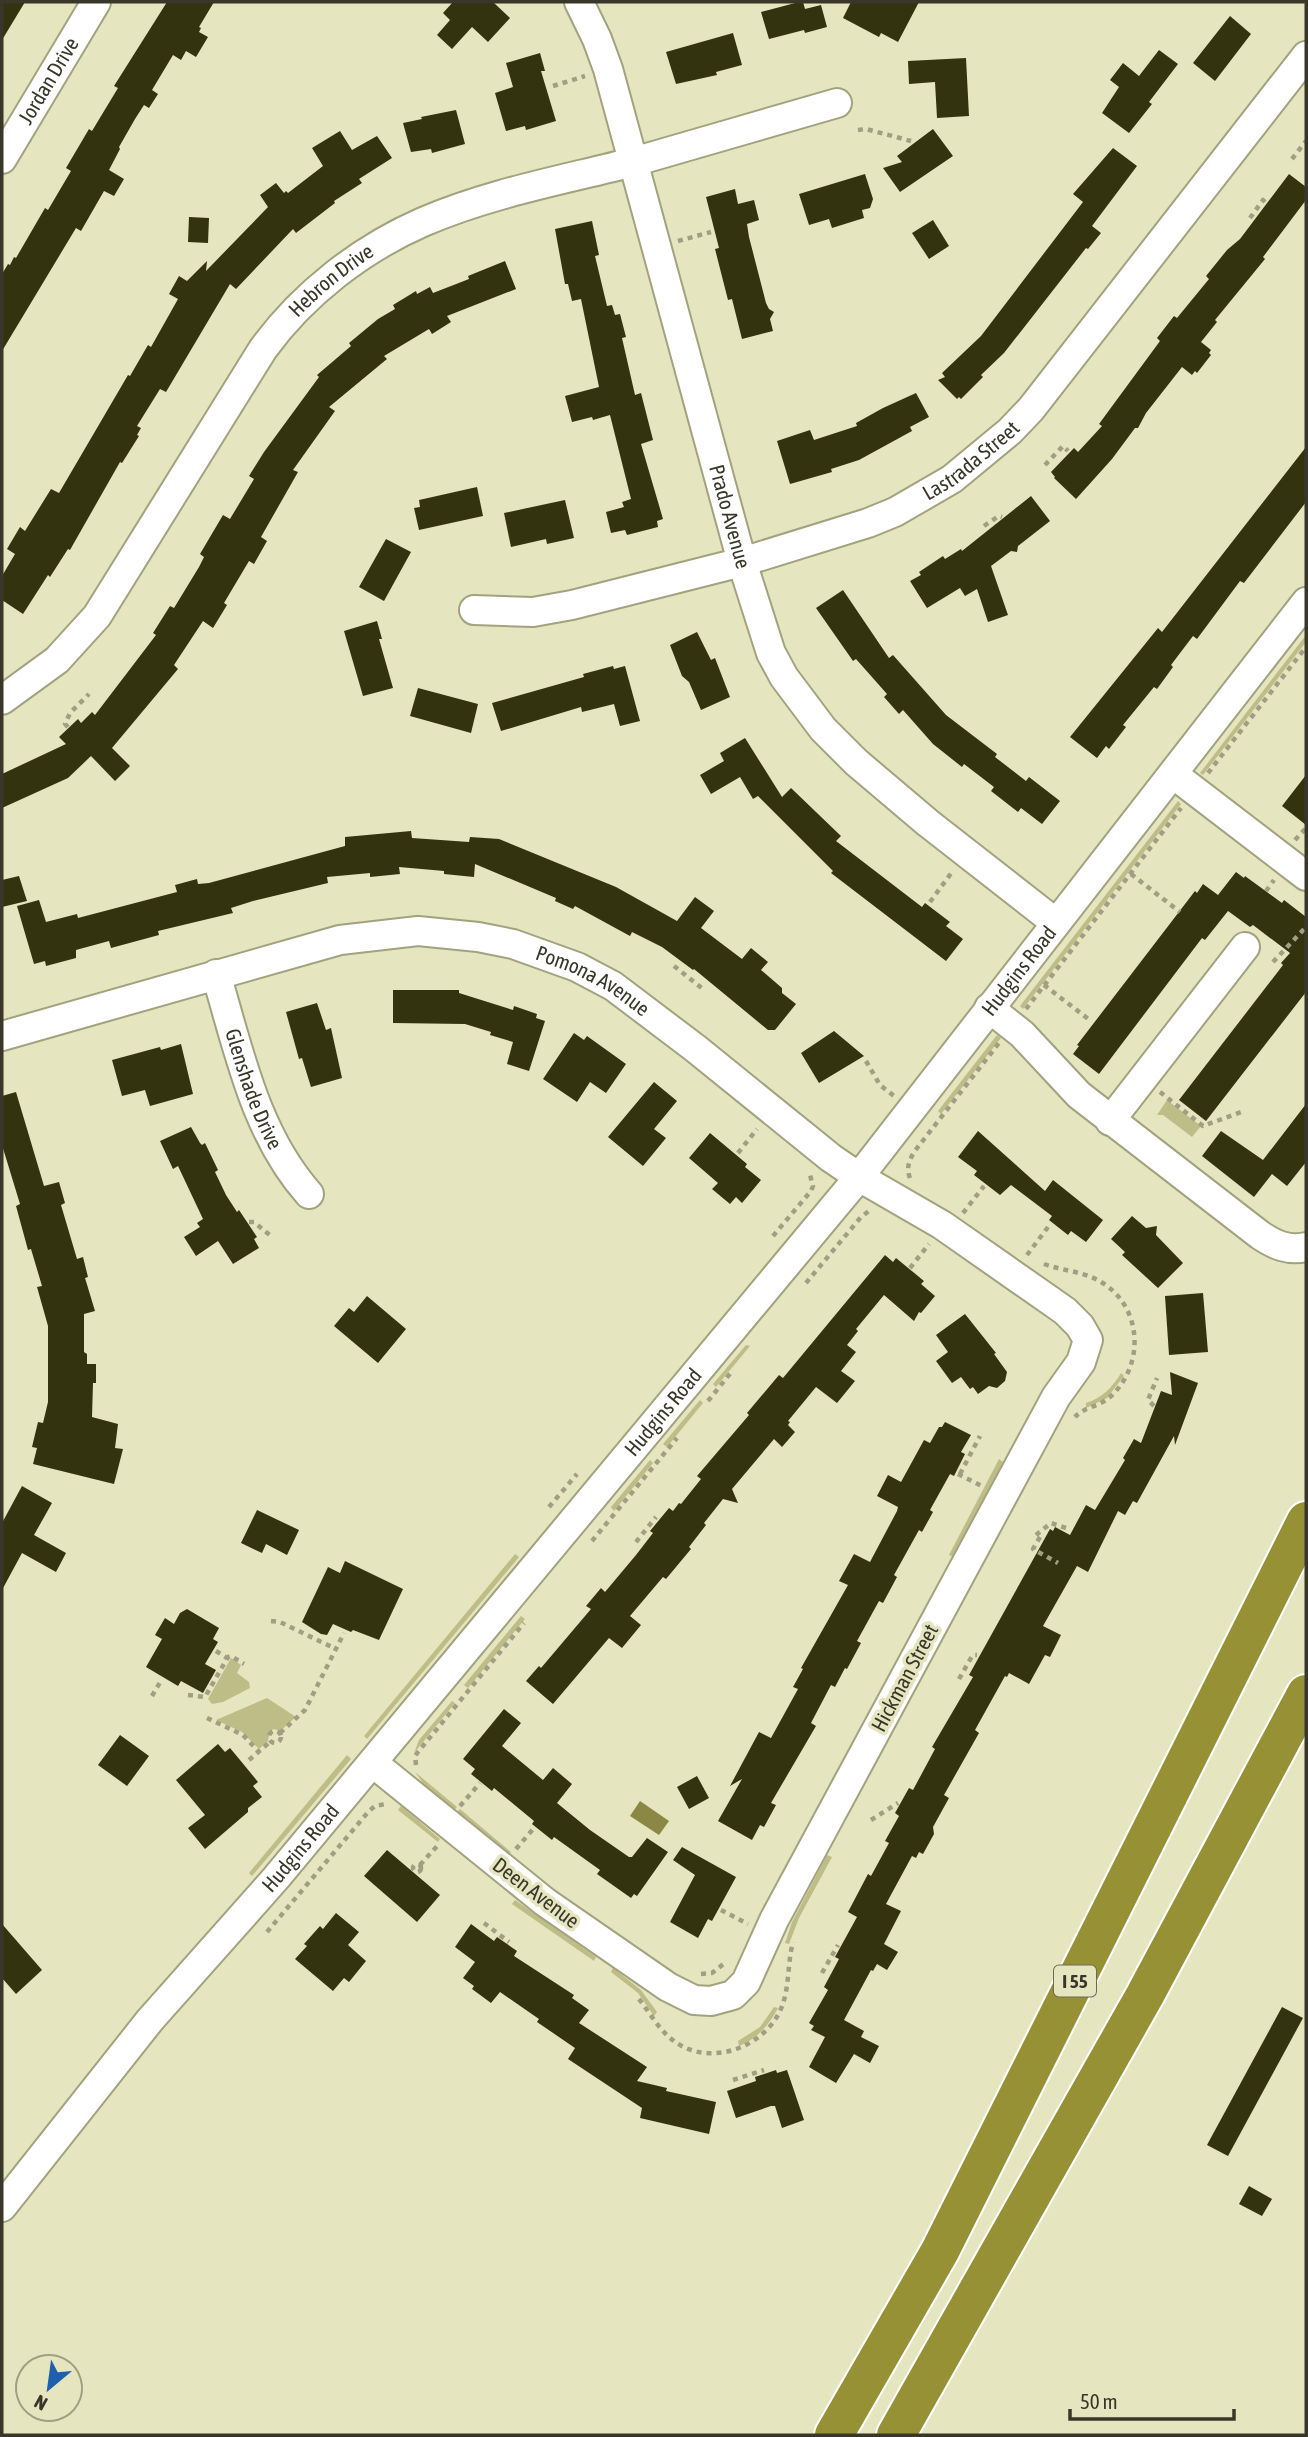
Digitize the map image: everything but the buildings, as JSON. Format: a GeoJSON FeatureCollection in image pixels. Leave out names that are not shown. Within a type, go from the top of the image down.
{"type":"FeatureCollection","features":[{"type":"Feature","properties":{"kind":"highway","name":"I 55"},"geometry":{"type":"LineString","coordinates":[[834,2435],[940,2250],[1306,1521]]}},
{"type":"Feature","properties":{"kind":"highway"},"geometry":{"type":"LineString","coordinates":[[896,2435],[1145,1995],[1306,1694]]}},
{"type":"Feature","properties":{"kind":"street","name":"Jordan Drive"},"geometry":{"type":"LineString","coordinates":[[2,159],[96,2]]}},
{"type":"Feature","properties":{"kind":"street","name":"Prado Avenue"},"geometry":{"type":"LineString","coordinates":[[579,2],[608,69],[742,562],[771,653],[802,703],[856,762],[1056,923]]}},
{"type":"Feature","properties":{"kind":"street","name":"Lastrada Street"},"geometry":{"type":"LineString","coordinates":[[474,610],[545,611],[742,562],[824,538],[895,512],[952,479],[1010,431],[1048,388],[1306,57]]}},
{"type":"Feature","properties":{"kind":"street","name":"Hebron Drive"},"geometry":{"type":"LineString","coordinates":[[2,701],[57,660],[96,616],[262,349],[276,330],[313,293],[358,257],[421,222],[477,202],[837,103]]}},
{"type":"Feature","properties":{"kind":"street","name":"Hudgins Road"},"geometry":{"type":"LineString","coordinates":[[2,2207],[150,2020],[373,1763],[859,1177],[1056,923],[1184,783],[1306,602]]}},
{"type":"Feature","properties":{"kind":"street"},"geometry":{"type":"LineString","coordinates":[[1184,783],[1306,876]]}},
{"type":"Feature","properties":{"kind":"street","name":"Pomona Avenue"},"geometry":{"type":"LineString","coordinates":[[2,1036],[320,944],[379,934],[418,931],[513,944],[577,967],[613,986],[695,1048],[771,1112],[859,1177],[957,1223],[1065,1311],[1080,1326],[1088,1340]]}},
{"type":"Feature","properties":{"kind":"street"},"geometry":{"type":"LineString","coordinates":[[1110,1121],[1245,947]]}},
{"type":"Feature","properties":{"kind":"street","name":"Glenshade Drive"},"geometry":{"type":"LineString","coordinates":[[216,974],[257,1108],[277,1151],[290,1172],[309,1194]]}},
{"type":"Feature","properties":{"kind":"street"},"geometry":{"type":"LineString","coordinates":[[989,1008],[1038,1049],[1061,1078],[1110,1121],[1270,1242],[1292,1249],[1306,1247]]}},
{"type":"Feature","properties":{"kind":"street","name":"Hickman Street"},"geometry":{"type":"LineString","coordinates":[[711,2001],[733,1995],[746,1982],[774,1920],[1056,1397],[1081,1362],[1088,1340]]}},
{"type":"Feature","properties":{"kind":"street","name":"Deen Avenue"},"geometry":{"type":"LineString","coordinates":[[373,1763],[500,1867],[569,1919],[674,1991],[694,2000],[711,2001]]}},
{"type":"Feature","properties":{"kind":"path"},"geometry":{"type":"LineString","coordinates":[[553,86],[608,69]]}},
{"type":"Feature","properties":{"kind":"path"},"geometry":{"type":"LineString","coordinates":[[858,130],[911,141]]}},
{"type":"Feature","properties":{"kind":"path"},"geometry":{"type":"LineString","coordinates":[[1292,159],[1306,141]]}},
{"type":"Feature","properties":{"kind":"path"},"geometry":{"type":"LineString","coordinates":[[1250,218],[1263,200],[1265,202]]}},
{"type":"Feature","properties":{"kind":"path"},"geometry":{"type":"LineString","coordinates":[[656,246],[711,232]]}},
{"type":"Feature","properties":{"kind":"path"},"geometry":{"type":"LineString","coordinates":[[1045,465],[1063,446],[1068,452]]}},
{"type":"Feature","properties":{"kind":"path"},"geometry":{"type":"LineString","coordinates":[[984,526],[999,516],[1002,517]]}},
{"type":"Feature","properties":{"kind":"path"},"geometry":{"type":"LineString","coordinates":[[914,1181],[908,1172],[908,1161],[914,1152],[1130,874],[1184,783],[1306,647]]}},
{"type":"Feature","properties":{"kind":"path"},"geometry":{"type":"LineString","coordinates":[[68,727],[65,724],[70,713],[89,694]]}},
{"type":"Feature","properties":{"kind":"path"},"geometry":{"type":"LineString","coordinates":[[930,902],[967,853]]}},
{"type":"Feature","properties":{"kind":"path"},"geometry":{"type":"LineString","coordinates":[[1130,874],[1180,912]]}},
{"type":"Feature","properties":{"kind":"path"},"geometry":{"type":"LineString","coordinates":[[1273,962],[1306,927]]}},
{"type":"Feature","properties":{"kind":"path"},"geometry":{"type":"LineString","coordinates":[[674,966],[703,989]]}},
{"type":"Feature","properties":{"kind":"path"},"geometry":{"type":"LineString","coordinates":[[1044,985],[1091,1021]]}},
{"type":"Feature","properties":{"kind":"path"},"geometry":{"type":"LineString","coordinates":[[866,1061],[880,1085],[912,1109]]}},
{"type":"Feature","properties":{"kind":"path"},"geometry":{"type":"LineString","coordinates":[[1143,1078],[1203,1126],[1241,1112]]}},
{"type":"Feature","properties":{"kind":"path"},"geometry":{"type":"LineString","coordinates":[[738,1153],[771,1112]]}},
{"type":"Feature","properties":{"kind":"path"},"geometry":{"type":"LineString","coordinates":[[773,1236],[811,1191],[811,1176],[802,1166]]}},
{"type":"Feature","properties":{"kind":"path"},"geometry":{"type":"LineString","coordinates":[[919,1236],[957,1223],[984,1186]]}},
{"type":"Feature","properties":{"kind":"path"},"geometry":{"type":"LineString","coordinates":[[801,1289],[861,1217],[868,1211],[873,1212]]}},
{"type":"Feature","properties":{"kind":"path"},"geometry":{"type":"LineString","coordinates":[[249,1223],[254,1222],[272,1237]]}},
{"type":"Feature","properties":{"kind":"path"},"geometry":{"type":"LineString","coordinates":[[1027,1256],[1051,1223]]}},
{"type":"Feature","properties":{"kind":"path"},"geometry":{"type":"LineString","coordinates":[[1020,1251],[1045,1265],[1079,1272],[1102,1282],[1119,1298],[1132,1319],[1135,1346],[1126,1377],[1102,1405],[1079,1413],[1072,1420]]}},
{"type":"Feature","properties":{"kind":"path"},"geometry":{"type":"LineString","coordinates":[[706,1404],[737,1366]]}},
{"type":"Feature","properties":{"kind":"path"},"geometry":{"type":"LineString","coordinates":[[1154,1406],[1148,1400],[1157,1378]]}},
{"type":"Feature","properties":{"kind":"path"},"geometry":{"type":"LineString","coordinates":[[592,1541],[685,1428]]}},
{"type":"Feature","properties":{"kind":"path"},"geometry":{"type":"LineString","coordinates":[[980,1436],[958,1474],[982,1486],[987,1478]]}},
{"type":"Feature","properties":{"kind":"path"},"geometry":{"type":"LineString","coordinates":[[636,1542],[656,1517]]}},
{"type":"Feature","properties":{"kind":"path"},"geometry":{"type":"LineString","coordinates":[[1059,1563],[1033,1549],[1038,1536],[1051,1523],[1066,1528]]}},
{"type":"Feature","properties":{"kind":"path"},"geometry":{"type":"LineString","coordinates":[[271,1620],[336,1649]]}},
{"type":"Feature","properties":{"kind":"path"},"geometry":{"type":"LineString","coordinates":[[417,1771],[415,1756],[524,1623]]}},
{"type":"Feature","properties":{"kind":"path"},"geometry":{"type":"LineString","coordinates":[[249,1760],[271,1741],[270,1734],[275,1731],[280,1733],[305,1710],[344,1633]]}},
{"type":"Feature","properties":{"kind":"path"},"geometry":{"type":"LineString","coordinates":[[216,1651],[244,1664]]}},
{"type":"Feature","properties":{"kind":"path"},"geometry":{"type":"LineString","coordinates":[[959,1678],[973,1655],[977,1656]]}},
{"type":"Feature","properties":{"kind":"path"},"geometry":{"type":"LineString","coordinates":[[188,1695],[205,1697],[227,1658]]}},
{"type":"Feature","properties":{"kind":"path"},"geometry":{"type":"LineString","coordinates":[[152,1696],[162,1679]]}},
{"type":"Feature","properties":{"kind":"path"},"geometry":{"type":"LineString","coordinates":[[207,1718],[243,1735],[259,1752]]}},
{"type":"Feature","properties":{"kind":"path"},"geometry":{"type":"LineString","coordinates":[[450,1797],[468,1812]]}},
{"type":"Feature","properties":{"kind":"path"},"geometry":{"type":"LineString","coordinates":[[871,1821],[898,1802]]}},
{"type":"Feature","properties":{"kind":"path"},"geometry":{"type":"LineString","coordinates":[[267,1932],[369,1811],[381,1804],[388,1804],[392,1808]]}},
{"type":"Feature","properties":{"kind":"path"},"geometry":{"type":"LineString","coordinates":[[428,1838],[447,1853]]}},
{"type":"Feature","properties":{"kind":"path"},"geometry":{"type":"LineString","coordinates":[[514,1850],[523,1857]]}},
{"type":"Feature","properties":{"kind":"path"},"geometry":{"type":"LineString","coordinates":[[742,1933],[753,1912]]}},
{"type":"Feature","properties":{"kind":"path"},"geometry":{"type":"LineString","coordinates":[[484,1923],[509,1942]]}},
{"type":"Feature","properties":{"kind":"path"},"geometry":{"type":"LineString","coordinates":[[634,1994],[667,2035],[682,2046],[697,2051],[719,2053],[747,2046],[768,2028],[780,2010],[785,1997],[790,1955],[796,1933]]}},
{"type":"Feature","properties":{"kind":"path"},"geometry":{"type":"LineString","coordinates":[[822,1973],[838,1944]]}},
{"type":"Feature","properties":{"kind":"path"},"geometry":{"type":"LineString","coordinates":[[695,1973],[712,1973],[719,1969],[731,1952]]}},
{"type":"Feature","properties":{"kind":"path"},"geometry":{"type":"LineString","coordinates":[[733,2080],[764,2070]]}},
{"type":"Feature","properties":{"kind":"shaded area"},"geometry":{"type":"Polygon","coordinates":[[[1306,635],[1306,642],[1203,775],[1200,773],[1306,635]]]}},
{"type":"Feature","properties":{"kind":"shaded area"},"geometry":{"type":"Polygon","coordinates":[[[1178,801],[1181,804],[1023,1009],[1020,1006],[1178,801]]]}},
{"type":"Feature","properties":{"kind":"shaded area"},"geometry":{"type":"Polygon","coordinates":[[[997,1035],[1001,1038],[941,1114],[938,1111],[997,1035]]]}},
{"type":"Feature","properties":{"kind":"shaded area"},"geometry":{"type":"Polygon","coordinates":[[[1167,1100],[1201,1126],[1192,1137],[1163,1115],[1157,1115],[1167,1100]]]}},
{"type":"Feature","properties":{"kind":"shaded area"},"geometry":{"type":"Polygon","coordinates":[[[746,1345],[750,1346],[716,1387],[713,1384],[746,1345]]]}},
{"type":"Feature","properties":{"kind":"shaded area"},"geometry":{"type":"Polygon","coordinates":[[[1121,1373],[1124,1376],[1107,1398],[1086,1408],[1086,1403],[1106,1392],[1121,1373]]]}},
{"type":"Feature","properties":{"kind":"shaded area"},"geometry":{"type":"Polygon","coordinates":[[[700,1400],[703,1403],[667,1447],[663,1444],[700,1400]]]}},
{"type":"Feature","properties":{"kind":"shaded area"},"geometry":{"type":"Polygon","coordinates":[[[999,1459],[1003,1462],[953,1557],[949,1555],[999,1459]]]}},
{"type":"Feature","properties":{"kind":"shaded area"},"geometry":{"type":"Polygon","coordinates":[[[650,1460],[653,1463],[614,1511],[611,1507],[650,1460]]]}},
{"type":"Feature","properties":{"kind":"shaded area"},"geometry":{"type":"Polygon","coordinates":[[[515,1554],[519,1557],[367,1739],[364,1736],[515,1554]]]}},
{"type":"Feature","properties":{"kind":"shaded area"},"geometry":{"type":"Polygon","coordinates":[[[521,1616],[525,1619],[468,1688],[464,1685],[521,1616]]]}},
{"type":"Feature","properties":{"kind":"shaded area"},"geometry":{"type":"Polygon","coordinates":[[[231,1658],[241,1665],[237,1673],[249,1682],[250,1688],[223,1702],[212,1704],[208,1699],[231,1658]]]}},
{"type":"Feature","properties":{"kind":"shaded area"},"geometry":{"type":"Polygon","coordinates":[[[267,1698],[296,1717],[280,1731],[270,1731],[268,1741],[259,1749],[242,1732],[216,1720],[267,1698]]]}},
{"type":"Feature","properties":{"kind":"shaded area"},"geometry":{"type":"Polygon","coordinates":[[[452,1701],[455,1703],[414,1753],[419,1740],[452,1701]]]}},
{"type":"Feature","properties":{"kind":"shaded area"},"geometry":{"type":"Polygon","coordinates":[[[347,1755],[351,1759],[252,1876],[249,1873],[347,1755]]]}},
{"type":"Feature","properties":{"kind":"shaded area"},"geometry":{"type":"Polygon","coordinates":[[[415,1772],[457,1807],[454,1810],[425,1786],[415,1772]]]}},
{"type":"Feature","properties":{"kind":"shaded area"},"geometry":{"type":"Polygon","coordinates":[[[640,1801],[669,1821],[659,1835],[630,1816],[640,1801]]]}},
{"type":"Feature","properties":{"kind":"shaded area"},"geometry":{"type":"Polygon","coordinates":[[[401,1806],[440,1839],[438,1842],[398,1810],[401,1806]]]}},
{"type":"Feature","properties":{"kind":"shaded area"},"geometry":{"type":"Polygon","coordinates":[[[460,1809],[511,1852],[508,1855],[457,1812],[460,1809]]]}},
{"type":"Feature","properties":{"kind":"shaded area"},"geometry":{"type":"Polygon","coordinates":[[[827,1855],[832,1857],[799,1918],[789,1944],[785,1943],[792,1922],[827,1855]]]}},
{"type":"Feature","properties":{"kind":"shaded area"},"geometry":{"type":"Polygon","coordinates":[[[515,1900],[596,1957],[594,1961],[512,1904],[515,1900]]]}},
{"type":"Feature","properties":{"kind":"shaded area"},"geometry":{"type":"Polygon","coordinates":[[[613,1968],[641,1990],[657,2012],[654,2016],[638,1993],[611,1972],[613,1968]]]}},
{"type":"Feature","properties":{"kind":"shaded area"},"geometry":{"type":"Polygon","coordinates":[[[774,2007],[778,2008],[762,2031],[739,2046],[738,2041],[760,2027],[774,2007]]]}}]}
